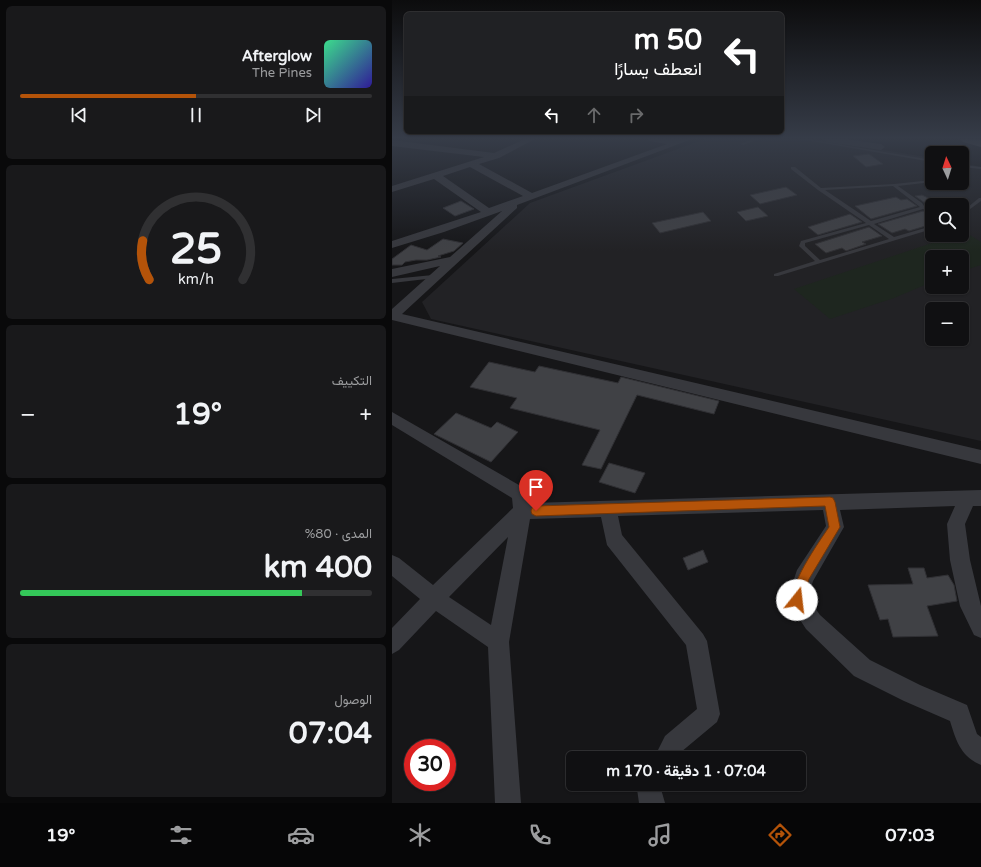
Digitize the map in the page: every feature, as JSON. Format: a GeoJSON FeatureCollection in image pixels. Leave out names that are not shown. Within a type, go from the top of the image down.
{"type":"FeatureCollection","features":[{"type":"Feature","properties":{"kind":"street"},"geometry":{"type":"LineString","coordinates":[[392,189],[430,176]]}},
{"type":"Feature","properties":{"kind":"street"},"geometry":{"type":"LineString","coordinates":[[437,176],[488,212]]}},
{"type":"Feature","properties":{"kind":"street"},"geometry":{"type":"LineString","coordinates":[[491,176],[525,198]]}},
{"type":"Feature","properties":{"kind":"street"},"geometry":{"type":"LineString","coordinates":[[392,245],[440,230],[585,176]]}},
{"type":"Feature","properties":{"kind":"street"},"geometry":{"type":"LineString","coordinates":[[393,316],[433,277],[525,198]]}},
{"type":"Feature","properties":{"kind":"street"},"geometry":{"type":"LineString","coordinates":[[392,273],[453,260]]}},
{"type":"Feature","properties":{"kind":"street"},"geometry":{"type":"LineString","coordinates":[[393,316],[981,457]]}},
{"type":"Feature","properties":{"kind":"street"},"geometry":{"type":"LineString","coordinates":[[392,418],[520,494],[522,511],[498,642],[508,803]]}},
{"type":"Feature","properties":{"kind":"street"},"geometry":{"type":"LineString","coordinates":[[392,643],[434,598],[522,511],[830,502],[977,500]]}},
{"type":"Feature","properties":{"kind":"street"},"geometry":{"type":"LineString","coordinates":[[977,500],[956,524],[960,560],[970,606],[981,628]]}},
{"type":"Feature","properties":{"kind":"street"},"geometry":{"type":"LineString","coordinates":[[830,502],[835,527],[804,577],[797,600],[813,622],[862,668],[912,693],[959,713],[968,741],[981,753]]}},
{"type":"Feature","properties":{"kind":"street"},"geometry":{"type":"LineString","coordinates":[[608,509],[614,539],[696,641],[709,714],[673,744],[670,751]]}},
{"type":"Feature","properties":{"kind":"street"},"geometry":{"type":"LineString","coordinates":[[392,564],[434,598],[498,642]]}},
{"type":"Feature","properties":{"kind":"street"},"geometry":{"type":"LineString","coordinates":[[649,791],[652,803]]}},
{"type":"Feature","properties":{"kind":"lane"},"geometry":{"type":"LineString","coordinates":[[804,176],[893,239]]}},
{"type":"Feature","properties":{"kind":"lane"},"geometry":{"type":"LineString","coordinates":[[820,188],[894,185],[925,182]]}},
{"type":"Feature","properties":{"kind":"lane"},"geometry":{"type":"LineString","coordinates":[[894,185],[925,208]]}},
{"type":"Feature","properties":{"kind":"lane"},"geometry":{"type":"LineString","coordinates":[[969,208],[981,199]]}},
{"type":"Feature","properties":{"kind":"lane"},"geometry":{"type":"LineString","coordinates":[[818,261],[802,246],[803,242],[922,207]]}},
{"type":"Feature","properties":{"kind":"lane"},"geometry":{"type":"LineString","coordinates":[[776,275],[925,229]]}},
{"type":"Feature","properties":{"kind":"lane"},"geometry":{"type":"LineString","coordinates":[[392,281],[433,277]]}},
{"type":"Feature","properties":{"kind":"shaded area"},"geometry":{"type":"Polygon","coordinates":[[[603,176],[925,176],[925,190],[969,190],[969,176],[981,176],[981,441],[431,319],[422,302],[530,203],[603,176]]]}},
{"type":"Feature","properties":{"kind":"shaded area"},"geometry":{"type":"Polygon","coordinates":[[[969,234],[981,242],[981,265],[969,269],[969,250],[925,250],[925,285],[894,298],[830,319],[794,289],[935,242],[969,242],[969,234]]]}},
{"type":"Feature","properties":{"kind":"building"},"geometry":{"type":"Polygon","coordinates":[[[786,187],[797,195],[760,204],[750,195],[786,187]]]}},
{"type":"Feature","properties":{"kind":"building"},"geometry":{"type":"Polygon","coordinates":[[[922,195],[928,198],[925,198],[925,203],[915,196],[922,195]]]}},
{"type":"Feature","properties":{"kind":"building"},"geometry":{"type":"Polygon","coordinates":[[[896,197],[901,200],[907,199],[917,206],[871,219],[855,206],[896,197]]]}},
{"type":"Feature","properties":{"kind":"building"},"geometry":{"type":"Polygon","coordinates":[[[461,201],[474,209],[455,216],[443,208],[461,201]]]}},
{"type":"Feature","properties":{"kind":"building"},"geometry":{"type":"Polygon","coordinates":[[[758,207],[768,216],[746,221],[737,212],[758,207]]]}},
{"type":"Feature","properties":{"kind":"building"},"geometry":{"type":"Polygon","coordinates":[[[703,212],[711,221],[660,233],[652,223],[703,212]]]}},
{"type":"Feature","properties":{"kind":"building"},"geometry":{"type":"Polygon","coordinates":[[[925,212],[925,226],[909,231],[905,229],[892,233],[878,224],[925,212]]]}},
{"type":"Feature","properties":{"kind":"building"},"geometry":{"type":"Polygon","coordinates":[[[850,214],[862,222],[818,235],[808,227],[850,214]]]}},
{"type":"Feature","properties":{"kind":"building"},"geometry":{"type":"Polygon","coordinates":[[[869,227],[882,236],[862,242],[866,244],[846,251],[842,248],[826,253],[815,244],[869,227]]]}},
{"type":"Feature","properties":{"kind":"building"},"geometry":{"type":"Polygon","coordinates":[[[443,239],[463,243],[454,251],[438,256],[441,257],[405,262],[402,265],[392,265],[392,259],[411,245],[427,250],[443,239]]]}},
{"type":"Feature","properties":{"kind":"building"},"geometry":{"type":"Polygon","coordinates":[[[489,362],[535,372],[539,366],[618,383],[621,377],[719,401],[714,414],[637,395],[601,469],[582,465],[600,430],[510,408],[517,398],[470,387],[489,362]]]}},
{"type":"Feature","properties":{"kind":"building"},"geometry":{"type":"Polygon","coordinates":[[[456,413],[491,428],[497,422],[518,432],[491,462],[434,434],[456,413]]]}},
{"type":"Feature","properties":{"kind":"building"},"geometry":{"type":"Polygon","coordinates":[[[609,463],[645,473],[635,493],[599,482],[609,463]]]}},
{"type":"Feature","properties":{"kind":"building"},"geometry":{"type":"Polygon","coordinates":[[[703,550],[708,562],[688,570],[683,558],[703,550]]]}},
{"type":"Feature","properties":{"kind":"building"},"geometry":{"type":"Polygon","coordinates":[[[908,568],[924,568],[927,578],[948,575],[954,585],[957,601],[927,606],[938,636],[893,637],[888,619],[880,620],[868,585],[913,584],[908,568]]]}},
{"type":"Feature","properties":{"kind":"route"},"geometry":{"type":"LineString","coordinates":[[536,511],[830,502],[835,527],[804,577],[797,600]]}}]}
